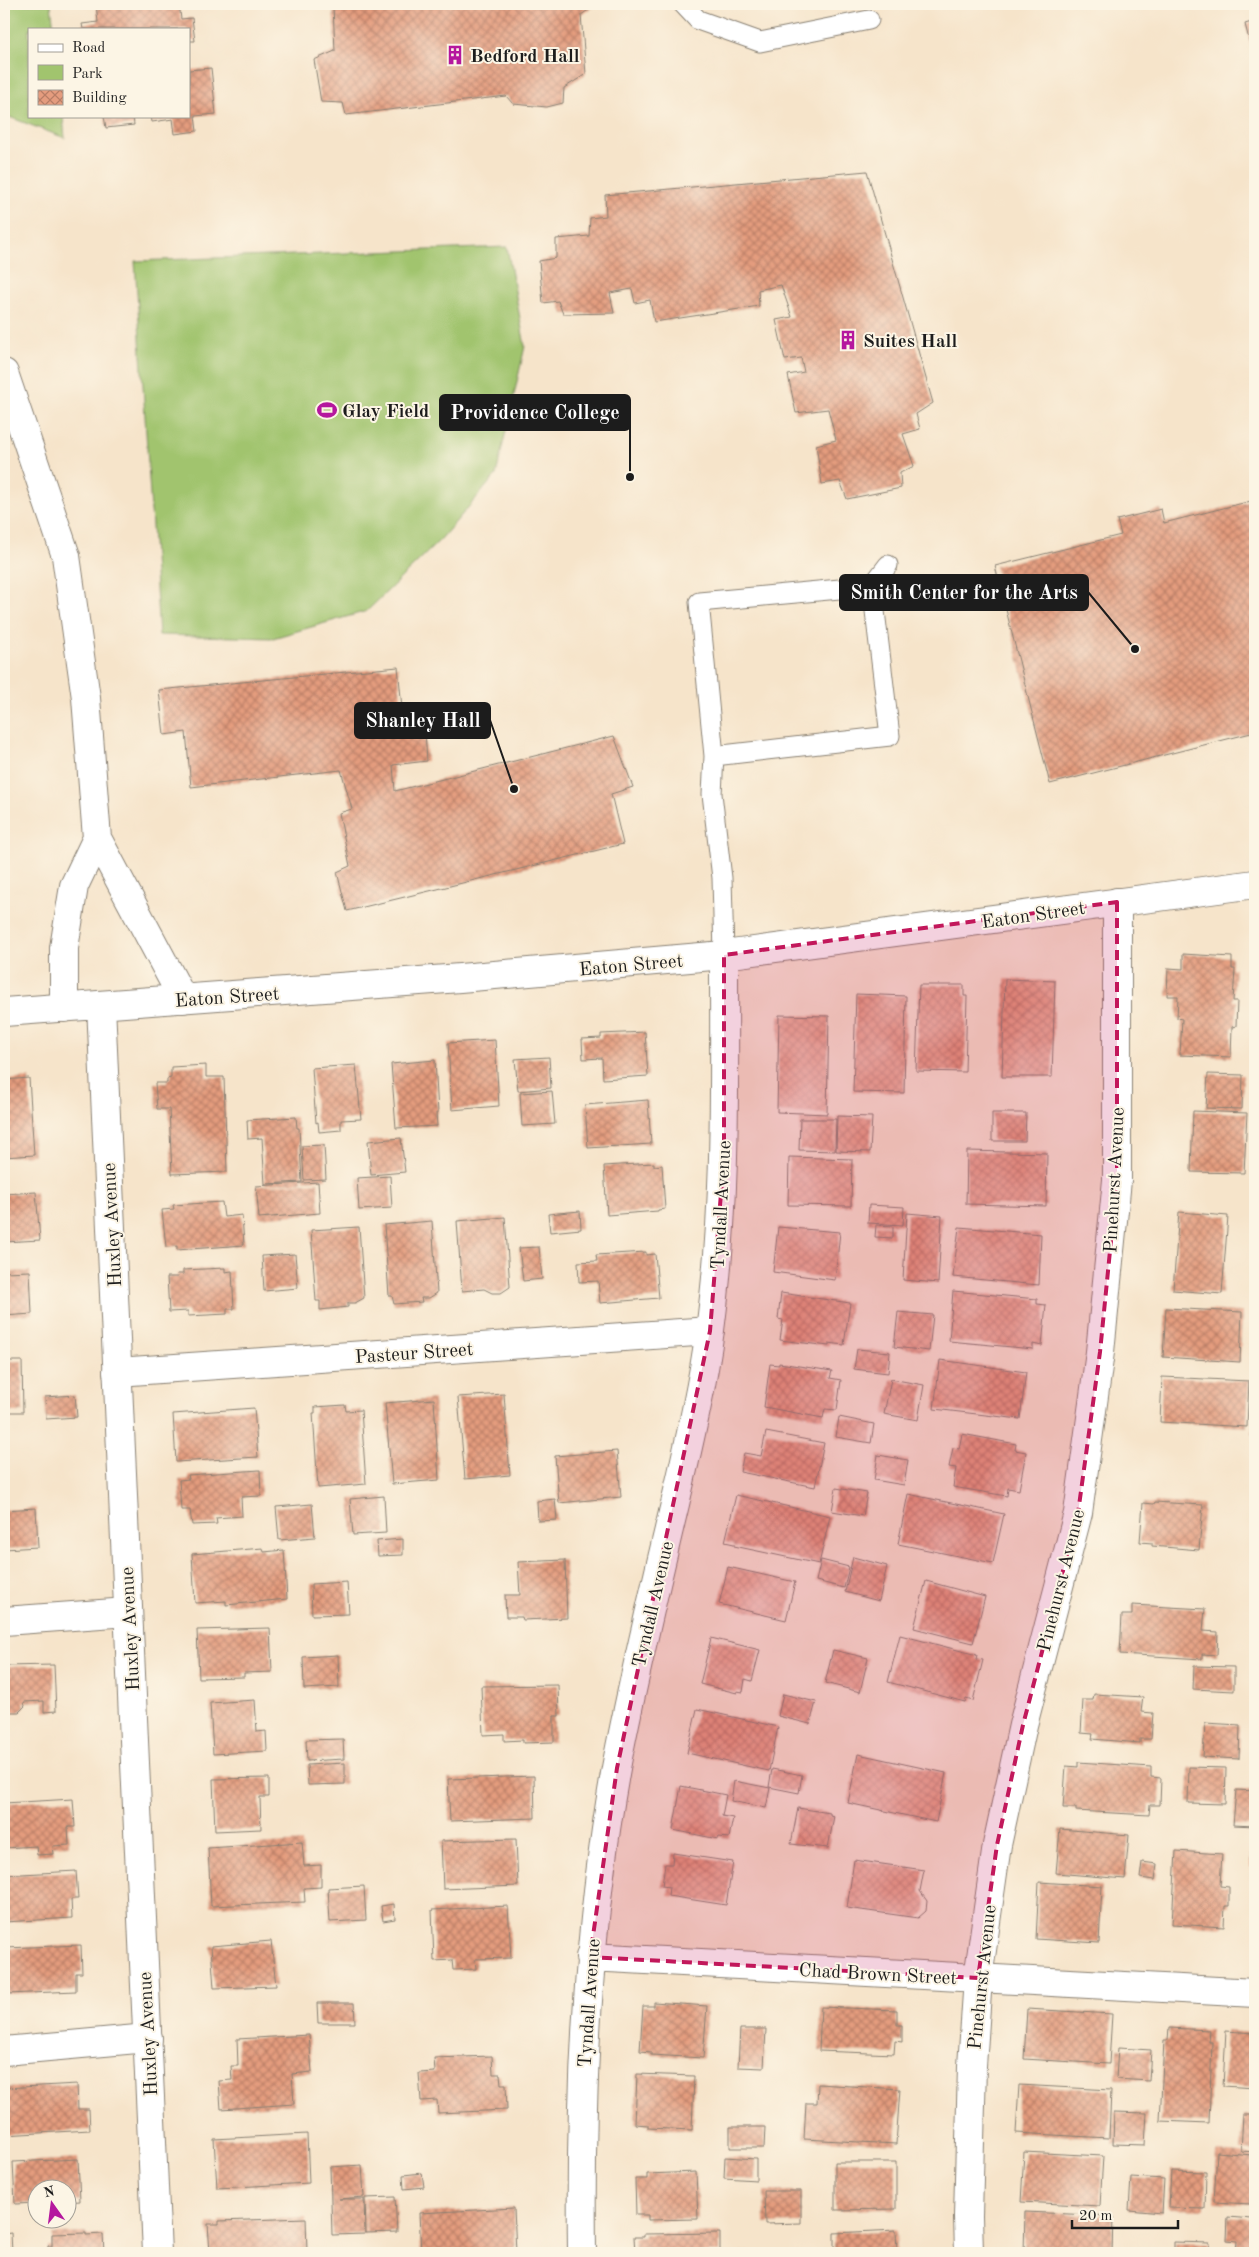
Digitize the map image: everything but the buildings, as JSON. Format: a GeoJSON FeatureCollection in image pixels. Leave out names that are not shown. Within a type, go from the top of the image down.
{"type":"FeatureCollection","features":[{"type":"Feature","properties":{"kind":"street"},"geometry":{"type":"LineString","coordinates":[[4,372],[66,556],[86,698],[97,838],[183,999]]}},
{"type":"Feature","properties":{"kind":"street"},"geometry":{"type":"LineString","coordinates":[[64,1008],[64,948],[74,886],[97,838]]}},
{"type":"Feature","properties":{"kind":"street","name":"Eaton Street"},"geometry":{"type":"LineString","coordinates":[[4,1012],[101,1006],[724,955],[1255,884]]}},
{"type":"Feature","properties":{"kind":"street","name":"Pinehurst Avenue"},"geometry":{"type":"LineString","coordinates":[[969,2253],[968,2216],[972,2066],[978,1978],[997,1845],[1015,1762],[1078,1514],[1100,1352],[1117,1180],[1116,902]]}},
{"type":"Feature","properties":{"kind":"street","name":"Tyndall Avenue"},"geometry":{"type":"LineString","coordinates":[[582,2253],[582,2120],[590,1957],[616,1768],[642,1645],[690,1440],[710,1331],[721,1221],[724,1156],[724,955]]}},
{"type":"Feature","properties":{"kind":"street","name":"Huxley Avenue"},"geometry":{"type":"LineString","coordinates":[[101,1006],[157,2253]]}},
{"type":"Feature","properties":{"kind":"street","name":"Pasteur Street"},"geometry":{"type":"LineString","coordinates":[[117,1372],[710,1331]]}},
{"type":"Feature","properties":{"kind":"street"},"geometry":{"type":"LineString","coordinates":[[4,1621],[128,1612]]}},
{"type":"Feature","properties":{"kind":"street","name":"Chad Brown Street"},"geometry":{"type":"LineString","coordinates":[[590,1957],[1255,1993]]}},
{"type":"Feature","properties":{"kind":"street"},"geometry":{"type":"LineString","coordinates":[[4,2051],[148,2038]]}},
{"type":"Feature","properties":{"kind":"lane"},"geometry":{"type":"LineString","coordinates":[[683,4],[698,20],[760,42],[869,20]]}},
{"type":"Feature","properties":{"kind":"lane"},"geometry":{"type":"LineString","coordinates":[[714,756],[890,736],[872,586],[888,565]]}},
{"type":"Feature","properties":{"kind":"lane"},"geometry":{"type":"LineString","coordinates":[[724,955],[722,878],[712,794],[714,756],[699,602],[872,586]]}},
{"type":"Feature","properties":{"kind":"highlighted area"},"geometry":{"type":"Polygon","coordinates":[[[1117,902],[1117,1180],[1100,1352],[1078,1513],[1023,1725],[997,1845],[978,1978],[590,1957],[617,1768],[710,1331],[724,1156],[724,955],[1117,902]]]}},
{"type":"Feature","properties":{"kind":"green space"},"geometry":{"type":"Polygon","coordinates":[[[4,4],[51,4],[54,28],[28,28],[28,118],[63,118],[65,138],[4,115],[4,4]]]}},
{"type":"Feature","properties":{"kind":"green space","name":"Glay Field"},"geometry":{"type":"Polygon","coordinates":[[[507,247],[525,346],[496,475],[441,539],[367,611],[273,638],[159,635],[135,261],[507,247]]]}},
{"type":"Feature","properties":{"kind":"place","name":"Bedford Hall"},"geometry":{"type":"Point","coordinates":[455,55]}},
{"type":"Feature","properties":{"kind":"place","name":"Suites Hall"},"geometry":{"type":"Point","coordinates":[848,340]}},
{"type":"Feature","properties":{"kind":"place","name":"Glay Field"},"geometry":{"type":"Point","coordinates":[327,410]}},
{"type":"Feature","properties":{"kind":"place","name":"Providence College"},"geometry":{"type":"Point","coordinates":[630,477]}},
{"type":"Feature","properties":{"kind":"place","name":"Smith Center for the Arts"},"geometry":{"type":"Point","coordinates":[1135,649]}},
{"type":"Feature","properties":{"kind":"place","name":"Shanley Hall"},"geometry":{"type":"Point","coordinates":[514,789]}}]}
